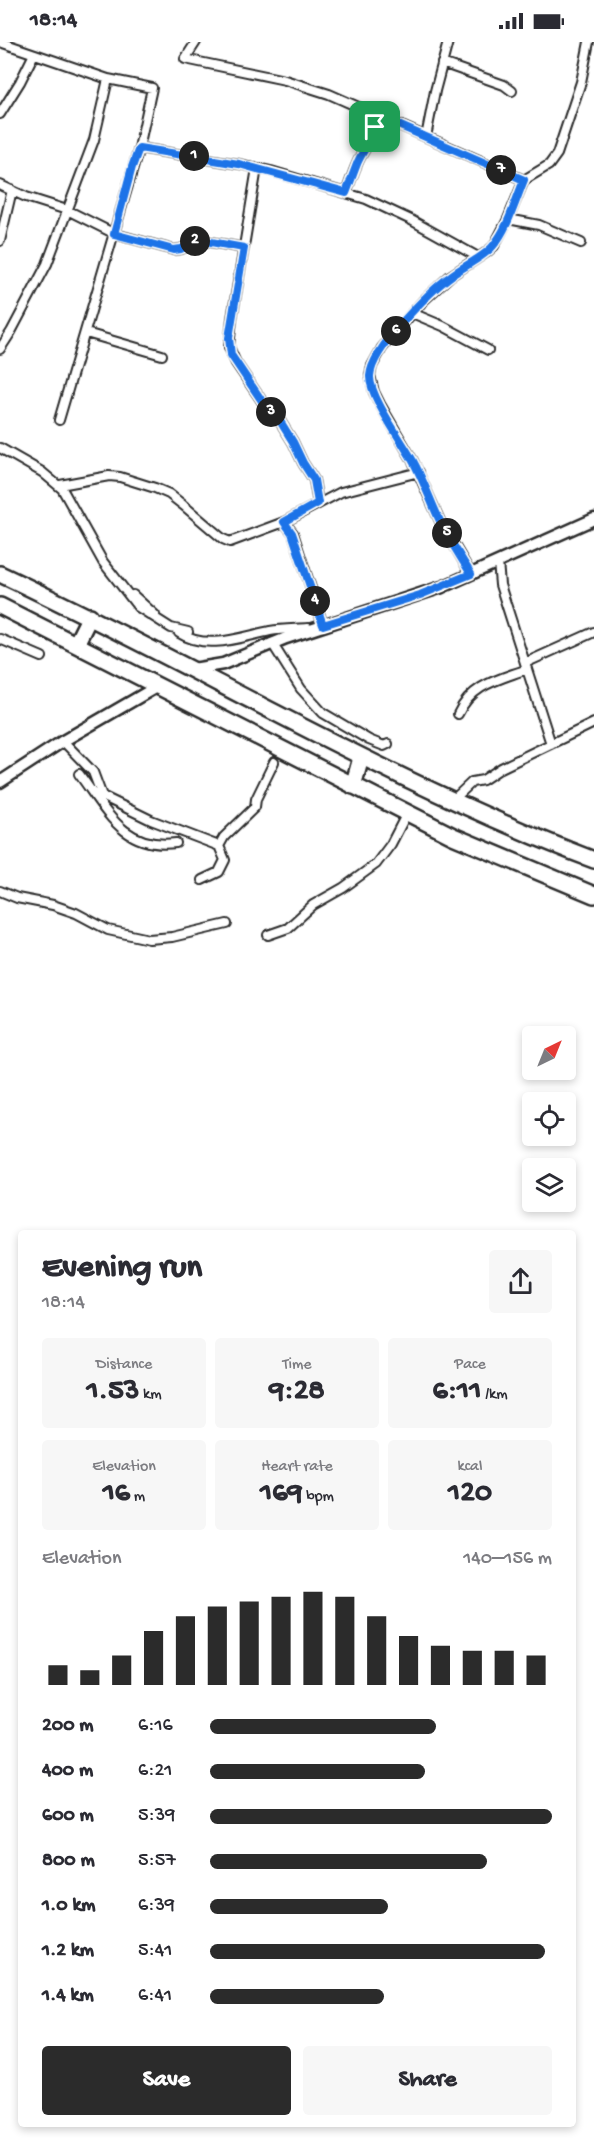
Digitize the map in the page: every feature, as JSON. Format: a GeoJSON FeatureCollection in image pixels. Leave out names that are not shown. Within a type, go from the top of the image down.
{"type":"FeatureCollection","features":[{"type":"Feature","properties":{"kind":"highway"},"geometry":{"type":"LineString","coordinates":[[0,574],[90,616],[361,758],[517,830],[594,860]]}},
{"type":"Feature","properties":{"kind":"highway"},"geometry":{"type":"LineString","coordinates":[[0,606],[406,813],[482,850],[594,896]]}},
{"type":"Feature","properties":{"kind":"highway"},"geometry":{"type":"LineString","coordinates":[[76,644],[90,616]]}},
{"type":"Feature","properties":{"kind":"highway"},"geometry":{"type":"LineString","coordinates":[[353,786],[361,758]]}},
{"type":"Feature","properties":{"kind":"street"},"geometry":{"type":"LineString","coordinates":[[0,42],[108,79],[152,88],[139,148],[59,420]]}},
{"type":"Feature","properties":{"kind":"street"},"geometry":{"type":"LineString","coordinates":[[196,42],[185,59],[285,80],[329,94],[524,180]]}},
{"type":"Feature","properties":{"kind":"street"},"geometry":{"type":"LineString","coordinates":[[426,137],[448,42]]}},
{"type":"Feature","properties":{"kind":"street"},"geometry":{"type":"LineString","coordinates":[[471,574],[440,521],[419,472],[380,404],[370,375],[372,366],[382,348],[412,313],[450,276],[494,246],[524,180],[549,165],[560,150],[581,82],[589,42]]}},
{"type":"Feature","properties":{"kind":"street"},"geometry":{"type":"LineString","coordinates":[[0,114],[34,54]]}},
{"type":"Feature","properties":{"kind":"street"},"geometry":{"type":"LineString","coordinates":[[442,63],[504,85],[512,91]]}},
{"type":"Feature","properties":{"kind":"street"},"geometry":{"type":"LineString","coordinates":[[1,347],[47,264],[94,140],[108,79]]}},
{"type":"Feature","properties":{"kind":"street"},"geometry":{"type":"LineString","coordinates":[[346,193],[357,163],[375,127],[373,114]]}},
{"type":"Feature","properties":{"kind":"street"},"geometry":{"type":"LineString","coordinates":[[139,148],[257,168],[366,199],[478,257]]}},
{"type":"Feature","properties":{"kind":"street"},"geometry":{"type":"LineString","coordinates":[[257,168],[229,338],[231,355],[293,442],[314,480],[318,503]]}},
{"type":"Feature","properties":{"kind":"street"},"geometry":{"type":"LineString","coordinates":[[0,185],[67,210],[114,234],[174,250],[200,240],[244,248]]}},
{"type":"Feature","properties":{"kind":"street"},"geometry":{"type":"LineString","coordinates":[[0,241],[12,190]]}},
{"type":"Feature","properties":{"kind":"street"},"geometry":{"type":"LineString","coordinates":[[508,219],[539,225],[581,243]]}},
{"type":"Feature","properties":{"kind":"street"},"geometry":{"type":"LineString","coordinates":[[412,313],[443,326],[488,350]]}},
{"type":"Feature","properties":{"kind":"street"},"geometry":{"type":"LineString","coordinates":[[86,333],[162,355]]}},
{"type":"Feature","properties":{"kind":"street"},"geometry":{"type":"LineString","coordinates":[[0,448],[60,485],[129,591],[171,628],[184,636],[204,642],[218,642],[273,630],[320,626]]}},
{"type":"Feature","properties":{"kind":"street"},"geometry":{"type":"LineString","coordinates":[[60,485],[109,476],[120,477],[155,488],[169,494],[223,539],[230,542],[284,522],[341,492],[419,472]]}},
{"type":"Feature","properties":{"kind":"street"},"geometry":{"type":"LineString","coordinates":[[292,533],[294,517]]}},
{"type":"Feature","properties":{"kind":"street"},"geometry":{"type":"LineString","coordinates":[[193,669],[223,664],[320,626],[420,595],[594,519]]}},
{"type":"Feature","properties":{"kind":"street"},"geometry":{"type":"LineString","coordinates":[[284,522],[292,533],[320,626]]}},
{"type":"Feature","properties":{"kind":"street"},"geometry":{"type":"LineString","coordinates":[[498,562],[500,585],[551,744]]}},
{"type":"Feature","properties":{"kind":"street"},"geometry":{"type":"LineString","coordinates":[[171,628],[188,632]]}},
{"type":"Feature","properties":{"kind":"street"},"geometry":{"type":"LineString","coordinates":[[458,714],[464,701],[476,690],[594,632]]}},
{"type":"Feature","properties":{"kind":"street"},"geometry":{"type":"LineString","coordinates":[[0,639],[42,657]]}},
{"type":"Feature","properties":{"kind":"street"},"geometry":{"type":"LineString","coordinates":[[272,643],[301,689],[322,712],[369,740],[384,747],[388,744]]}},
{"type":"Feature","properties":{"kind":"street"},"geometry":{"type":"LineString","coordinates":[[213,680],[223,664]]}},
{"type":"Feature","properties":{"kind":"street"},"geometry":{"type":"LineString","coordinates":[[0,782],[63,741],[158,686]]}},
{"type":"Feature","properties":{"kind":"street"},"geometry":{"type":"LineString","coordinates":[[452,801],[470,784],[483,780],[501,768],[594,723]]}},
{"type":"Feature","properties":{"kind":"street"},"geometry":{"type":"LineString","coordinates":[[63,741],[93,772],[102,796],[151,820],[219,846],[225,860],[219,872],[202,880]]}},
{"type":"Feature","properties":{"kind":"street"},"geometry":{"type":"LineString","coordinates":[[219,846],[224,837],[255,807],[256,798],[274,762]]}},
{"type":"Feature","properties":{"kind":"street"},"geometry":{"type":"LineString","coordinates":[[79,774],[105,812],[137,840],[176,843]]}},
{"type":"Feature","properties":{"kind":"street"},"geometry":{"type":"LineString","coordinates":[[268,935],[288,928],[313,905],[343,888],[376,864],[391,844],[406,813]]}},
{"type":"Feature","properties":{"kind":"street"},"geometry":{"type":"LineString","coordinates":[[0,891],[16,898],[54,905],[76,913],[108,930],[149,939],[172,937],[227,924]]}},
{"type":"Feature","properties":{"kind":"route"},"geometry":{"type":"LineString","coordinates":[[373,114],[524,180],[494,246],[450,276],[423,301],[382,348],[372,366],[370,375],[380,404],[413,461],[440,521],[471,574],[420,595],[323,625],[292,533],[284,522],[318,503],[314,480],[280,421],[268,410],[231,355],[229,338],[244,248],[200,240],[174,250],[114,234],[139,148],[239,164],[346,193],[357,163],[375,127],[373,114]]}}]}
